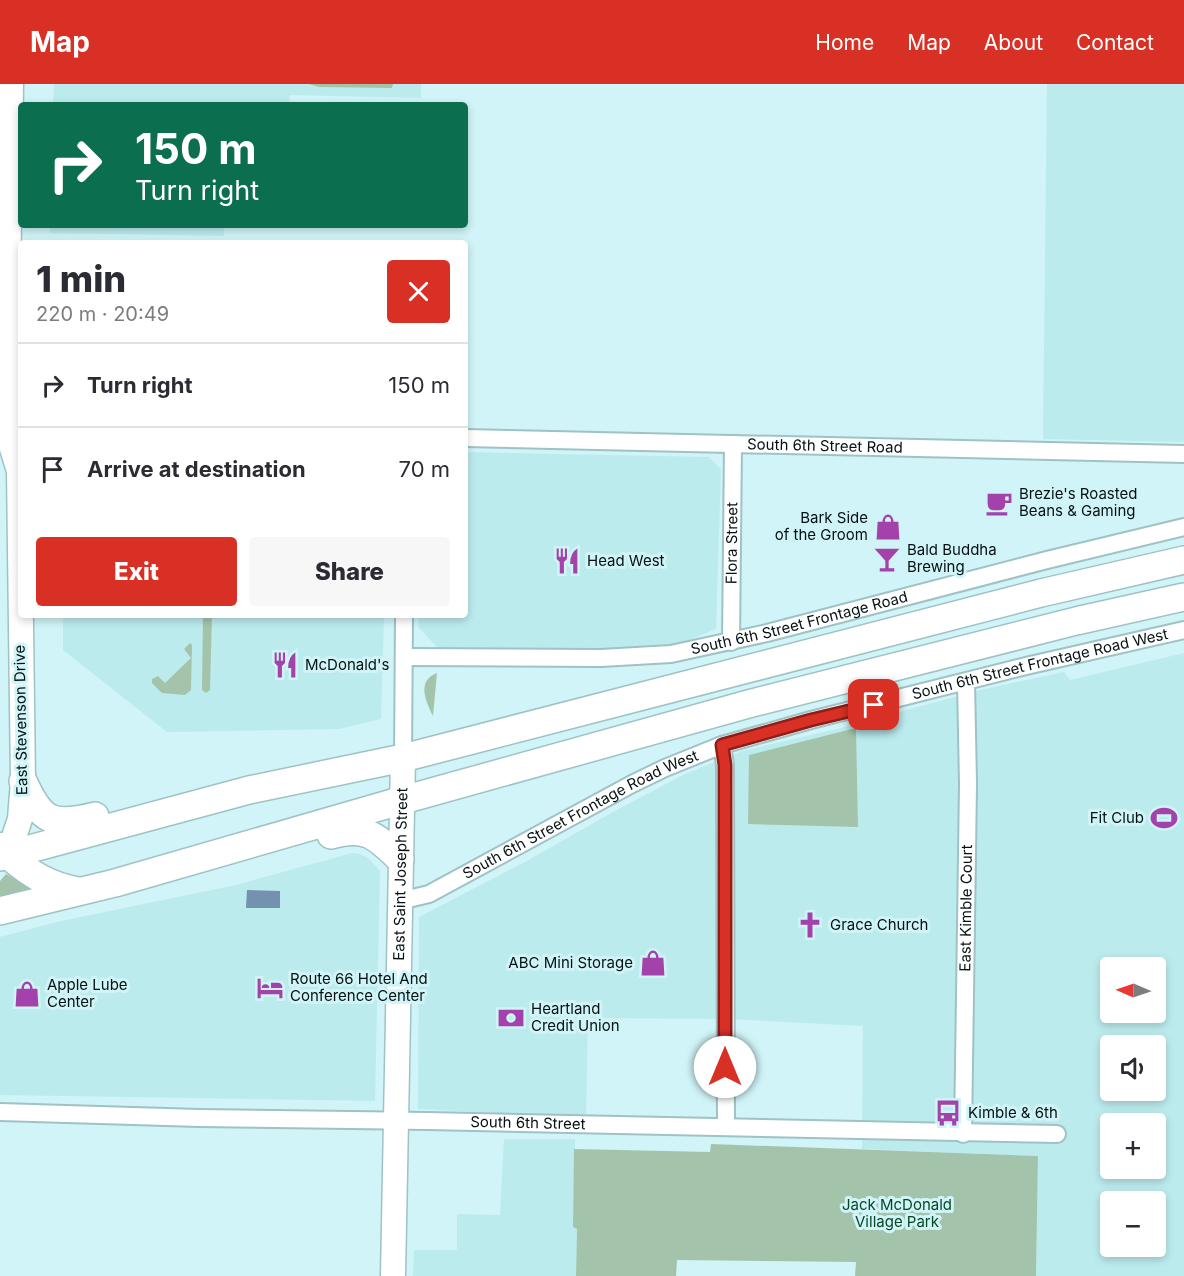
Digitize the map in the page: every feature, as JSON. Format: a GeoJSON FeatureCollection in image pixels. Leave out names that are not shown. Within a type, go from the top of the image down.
{"type":"FeatureCollection","features":[{"type":"Feature","properties":{"kind":"main road","name":"East Stevenson Drive"},"geometry":{"type":"LineString","coordinates":[[11,84],[5,194],[7,434],[18,468]]}},
{"type":"Feature","properties":{"kind":"main road"},"geometry":{"type":"LineString","coordinates":[[2,856],[238,792],[404,758],[1041,593],[1184,560]]}},
{"type":"Feature","properties":{"kind":"main road"},"geometry":{"type":"LineString","coordinates":[[0,910],[249,846],[402,800],[764,700],[1076,621],[1184,597]]}},
{"type":"Feature","properties":{"kind":"main road","name":"East Stevenson Drive"},"geometry":{"type":"LineString","coordinates":[[2,856],[20,819],[23,781],[21,618]]}},
{"type":"Feature","properties":{"kind":"main road","name":"East Saint Joseph Street"},"geometry":{"type":"LineString","coordinates":[[393,1276],[400,859],[404,758]]}},
{"type":"Feature","properties":{"kind":"main road"},"geometry":{"type":"LineString","coordinates":[[23,781],[38,810],[59,822],[82,819],[235,780],[304,777]]}},
{"type":"Feature","properties":{"kind":"main road"},"geometry":{"type":"LineString","coordinates":[[167,867],[201,871],[348,830],[369,833],[400,859]]}},
{"type":"Feature","properties":{"kind":"main road"},"geometry":{"type":"LineString","coordinates":[[2,856],[44,882],[61,888],[81,891]]}},
{"type":"Feature","properties":{"kind":"street","name":"South 6th Street Road"},"geometry":{"type":"LineString","coordinates":[[468,438],[1184,454]]}},
{"type":"Feature","properties":{"kind":"street","name":"Flora Street"},"geometry":{"type":"LineString","coordinates":[[731,642],[733,444]]}},
{"type":"Feature","properties":{"kind":"street","name":"South 6th Street Frontage Road"},"geometry":{"type":"LineString","coordinates":[[405,657],[639,657],[670,654],[731,642],[1065,555],[1184,527]]}},
{"type":"Feature","properties":{"kind":"street","name":"East Saint Joseph Street"},"geometry":{"type":"LineString","coordinates":[[404,618],[404,758]]}},
{"type":"Feature","properties":{"kind":"street","name":"South 6th Street Frontage Road West"},"geometry":{"type":"LineString","coordinates":[[400,901],[429,894],[632,784],[722,745],[1036,663],[1184,630]]}},
{"type":"Feature","properties":{"kind":"street","name":"East Kimble Court"},"geometry":{"type":"LineString","coordinates":[[963,1134],[968,784],[966,682]]}},
{"type":"Feature","properties":{"kind":"street"},"geometry":{"type":"LineString","coordinates":[[722,745],[725,776],[726,1127]]}},
{"type":"Feature","properties":{"kind":"street","name":"South 6th Street"},"geometry":{"type":"LineString","coordinates":[[0,1112],[963,1134],[1057,1134]]}},
{"type":"Feature","properties":{"kind":"shaded area"},"geometry":{"type":"Polygon","coordinates":[[[54,84],[421,84],[421,98],[290,95],[289,102],[53,102],[54,84]]]}},
{"type":"Feature","properties":{"kind":"shaded area"},"geometry":{"type":"Polygon","coordinates":[[[1047,84],[1184,84],[1184,442],[1043,439],[1047,84]]]}},
{"type":"Feature","properties":{"kind":"shaded area"},"geometry":{"type":"Polygon","coordinates":[[[50,228],[224,228],[224,236],[50,233],[50,228]]]}},
{"type":"Feature","properties":{"kind":"shaded area"},"geometry":{"type":"Polygon","coordinates":[[[468,452],[709,457],[721,469],[716,629],[680,644],[624,650],[438,648],[419,628],[418,618],[468,618],[468,452]]]}},
{"type":"Feature","properties":{"kind":"shaded area"},"geometry":{"type":"Polygon","coordinates":[[[63,618],[384,618],[381,719],[339,729],[167,732],[63,650],[63,618]]]}},
{"type":"Feature","properties":{"kind":"shaded area"},"geometry":{"type":"Polygon","coordinates":[[[1184,653],[1184,1276],[1036,1276],[1038,1156],[862,1149],[863,1026],[731,1019],[588,1018],[586,1117],[418,1109],[419,917],[685,774],[742,751],[841,728],[980,690],[1064,672],[1070,680],[1184,653]]]}},
{"type":"Feature","properties":{"kind":"shaded area"},"geometry":{"type":"Polygon","coordinates":[[[352,853],[368,858],[380,871],[375,1101],[0,1095],[0,937],[61,921],[236,885],[352,853]]]}},
{"type":"Feature","properties":{"kind":"shaded area"},"geometry":{"type":"Polygon","coordinates":[[[247,890],[280,891],[280,908],[246,908],[247,890]]]}},
{"type":"Feature","properties":{"kind":"shaded area"},"geometry":{"type":"Polygon","coordinates":[[[504,1139],[575,1139],[573,1227],[577,1229],[576,1276],[413,1276],[414,1250],[457,1250],[457,1214],[500,1215],[504,1139]]]}},
{"type":"Feature","properties":{"kind":"green space"},"geometry":{"type":"Polygon","coordinates":[[[309,84],[393,84],[392,88],[319,87],[309,84]]]}},
{"type":"Feature","properties":{"kind":"green space"},"geometry":{"type":"Polygon","coordinates":[[[203,618],[212,618],[210,690],[206,693],[202,690],[203,618]]]}},
{"type":"Feature","properties":{"kind":"green space"},"geometry":{"type":"Polygon","coordinates":[[[190,643],[192,645],[191,690],[185,695],[162,693],[152,683],[152,679],[158,676],[165,683],[191,658],[184,649],[190,643]]]}},
{"type":"Feature","properties":{"kind":"green space"},"geometry":{"type":"Polygon","coordinates":[[[437,673],[433,716],[424,692],[427,681],[437,673]]]}},
{"type":"Feature","properties":{"kind":"green space"},"geometry":{"type":"Polygon","coordinates":[[[856,728],[858,827],[748,824],[749,755],[856,728]]]}},
{"type":"Feature","properties":{"kind":"green space"},"geometry":{"type":"Polygon","coordinates":[[[6,874],[38,892],[0,901],[0,881],[6,874]]]}},
{"type":"Feature","properties":{"kind":"green space","name":"Jack McDonald Village Park"},"geometry":{"type":"Polygon","coordinates":[[[711,1144],[1038,1156],[1036,1276],[855,1276],[856,1262],[677,1260],[676,1276],[576,1276],[577,1229],[573,1227],[574,1149],[710,1152],[711,1144]]]}},
{"type":"Feature","properties":{"kind":"place","name":"Brezie's Roasted Beans & Gaming"},"geometry":{"type":"Point","coordinates":[999,503]}},
{"type":"Feature","properties":{"kind":"place","name":"Bark Side of the Groom"},"geometry":{"type":"Point","coordinates":[888,527]}},
{"type":"Feature","properties":{"kind":"place","name":"Bald Buddha Brewing"},"geometry":{"type":"Point","coordinates":[887,559]}},
{"type":"Feature","properties":{"kind":"place","name":"Head West"},"geometry":{"type":"Point","coordinates":[567,561]}},
{"type":"Feature","properties":{"kind":"place","name":"McDonald's"},"geometry":{"type":"Point","coordinates":[285,665]}},
{"type":"Feature","properties":{"kind":"place","name":"Fit Club"},"geometry":{"type":"Point","coordinates":[1164,818]}},
{"type":"Feature","properties":{"kind":"place","name":"Grace Church"},"geometry":{"type":"Point","coordinates":[810,925]}},
{"type":"Feature","properties":{"kind":"place","name":"ABC Mini Storage"},"geometry":{"type":"Point","coordinates":[653,963]}},
{"type":"Feature","properties":{"kind":"place","name":"Route 66 Hotel And Conference Center"},"geometry":{"type":"Point","coordinates":[270,988]}},
{"type":"Feature","properties":{"kind":"place","name":"Apple Lube Center"},"geometry":{"type":"Point","coordinates":[27,994]}},
{"type":"Feature","properties":{"kind":"place","name":"Heartland Credit Union"},"geometry":{"type":"Point","coordinates":[511,1018]}},
{"type":"Feature","properties":{"kind":"place","name":"Kimble & 6th"},"geometry":{"type":"Point","coordinates":[948,1113]}},
{"type":"Feature","properties":{"kind":"route"},"geometry":{"type":"LineString","coordinates":[[725,1067],[725,765],[722,745],[874,705]]}}]}
